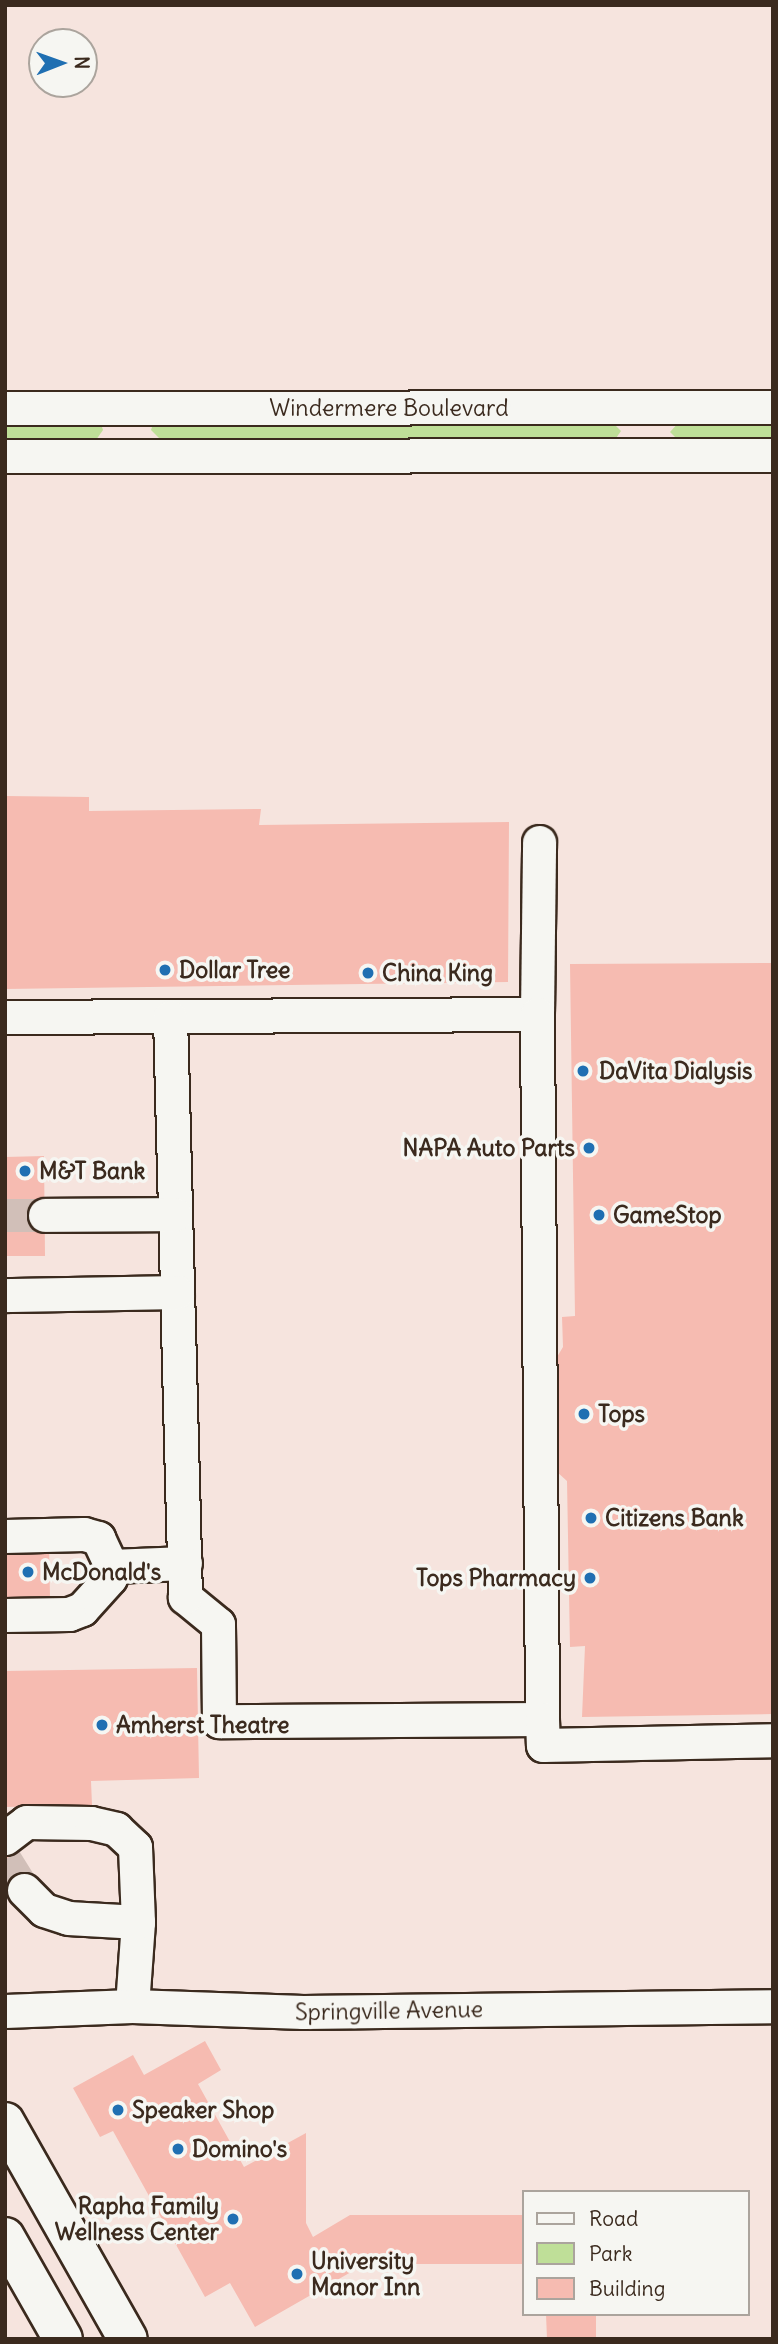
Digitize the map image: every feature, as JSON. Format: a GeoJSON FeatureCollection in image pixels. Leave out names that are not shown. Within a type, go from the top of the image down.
{"type":"FeatureCollection","features":[{"type":"Feature","properties":{"kind":"main road"},"geometry":{"type":"LineString","coordinates":[[5,2122],[128,2339]]}},
{"type":"Feature","properties":{"kind":"main road"},"geometry":{"type":"LineString","coordinates":[[5,2237],[63,2339]]}},
{"type":"Feature","properties":{"kind":"street","name":"Windermere Boulevard"},"geometry":{"type":"LineString","coordinates":[[5,408],[773,407]]}},
{"type":"Feature","properties":{"kind":"street"},"geometry":{"type":"LineString","coordinates":[[125,408],[125,455]]}},
{"type":"Feature","properties":{"kind":"street"},"geometry":{"type":"LineString","coordinates":[[642,408],[643,455]]}},
{"type":"Feature","properties":{"kind":"street","name":"Windermere Boulevard"},"geometry":{"type":"LineString","coordinates":[[5,456],[773,455]]}},
{"type":"Feature","properties":{"kind":"street"},"geometry":{"type":"LineString","coordinates":[[539,842],[537,1014],[543,1745],[773,1740]]}},
{"type":"Feature","properties":{"kind":"street"},"geometry":{"type":"LineString","coordinates":[[5,1017],[537,1014]]}},
{"type":"Feature","properties":{"kind":"street"},"geometry":{"type":"LineString","coordinates":[[170,1017],[185,1597],[218,1625],[219,1721],[542,1719]]}},
{"type":"Feature","properties":{"kind":"street"},"geometry":{"type":"LineString","coordinates":[[45,1215],[175,1214]]}},
{"type":"Feature","properties":{"kind":"street"},"geometry":{"type":"LineString","coordinates":[[5,1295],[177,1292]]}},
{"type":"Feature","properties":{"kind":"street"},"geometry":{"type":"LineString","coordinates":[[5,1536],[84,1534],[98,1538],[111,1566],[110,1578],[82,1609],[69,1614],[5,1615]]}},
{"type":"Feature","properties":{"kind":"street"},"geometry":{"type":"LineString","coordinates":[[111,1566],[185,1563]]}},
{"type":"Feature","properties":{"kind":"street"},"geometry":{"type":"LineString","coordinates":[[5,1838],[26,1822],[91,1823],[116,1829],[135,1847],[138,1922],[132,2006]]}},
{"type":"Feature","properties":{"kind":"street"},"geometry":{"type":"LineString","coordinates":[[24,1890],[44,1909],[68,1918],[138,1922]]}},
{"type":"Feature","properties":{"kind":"street","name":"Springville Avenue"},"geometry":{"type":"LineString","coordinates":[[5,2011],[132,2006],[303,2012],[773,2006]]}},
{"type":"Feature","properties":{"kind":"green space"},"geometry":{"type":"Polygon","coordinates":[[[5,421],[101,424],[103,430],[96,440],[5,440],[5,421]]]}},
{"type":"Feature","properties":{"kind":"green space"},"geometry":{"type":"Polygon","coordinates":[[[680,421],[773,421],[773,442],[680,442],[670,432],[680,421]]]}},
{"type":"Feature","properties":{"kind":"green space"},"geometry":{"type":"Polygon","coordinates":[[[613,423],[621,431],[614,441],[161,440],[151,430],[153,424],[613,423]]]}},
{"type":"Feature","properties":{"kind":"building"},"geometry":{"type":"Polygon","coordinates":[[[5,796],[89,797],[89,811],[261,809],[259,825],[509,822],[508,982],[5,989],[5,796]]]}},
{"type":"Feature","properties":{"kind":"building"},"geometry":{"type":"Polygon","coordinates":[[[773,963],[773,1714],[582,1717],[585,1646],[570,1647],[567,1481],[546,1462],[548,1372],[563,1347],[562,1317],[575,1316],[570,964],[773,963]]]}},
{"type":"Feature","properties":{"kind":"building"},"geometry":{"type":"Polygon","coordinates":[[[44,1156],[45,1256],[5,1256],[5,1157],[44,1156]]]}},
{"type":"Feature","properties":{"kind":"building","name":"McDonald's"},"geometry":{"type":"Polygon","coordinates":[[[49,1544],[50,1598],[5,1599],[5,1545],[49,1544]]]}},
{"type":"Feature","properties":{"kind":"building","name":"Amherst Theatre"},"geometry":{"type":"Polygon","coordinates":[[[197,1668],[199,1778],[91,1781],[92,1805],[5,1807],[5,1671],[197,1668]]]}},
{"type":"Feature","properties":{"kind":"building"},"geometry":{"type":"Polygon","coordinates":[[[15,1849],[33,1880],[5,1900],[5,1854],[15,1849]]]}},
{"type":"Feature","properties":{"kind":"building"},"geometry":{"type":"Polygon","coordinates":[[[205,2041],[221,2070],[198,2084],[244,2167],[306,2133],[306,2223],[313,2237],[350,2215],[522,2215],[522,2264],[365,2264],[255,2327],[230,2283],[205,2297],[113,2131],[100,2137],[73,2088],[133,2055],[144,2075],[205,2041]]]}},
{"type":"Feature","properties":{"kind":"building"},"geometry":{"type":"Polygon","coordinates":[[[546,2316],[596,2316],[596,2339],[547,2339],[546,2316]]]}},
{"type":"Feature","properties":{"kind":"tunnel"},"geometry":{"type":"LineString","coordinates":[[5,1215],[45,1215]]}},
{"type":"Feature","properties":{"kind":"tunnel"},"geometry":{"type":"LineString","coordinates":[[5,1859],[24,1890]]}},
{"type":"Feature","properties":{"kind":"place","name":"Dollar Tree"},"geometry":{"type":"Point","coordinates":[165,970]}},
{"type":"Feature","properties":{"kind":"place","name":"China King"},"geometry":{"type":"Point","coordinates":[368,973]}},
{"type":"Feature","properties":{"kind":"place","name":"DaVita Dialysis"},"geometry":{"type":"Point","coordinates":[583,1071]}},
{"type":"Feature","properties":{"kind":"place","name":"NAPA Auto Parts"},"geometry":{"type":"Point","coordinates":[589,1148]}},
{"type":"Feature","properties":{"kind":"place","name":"M&T Bank"},"geometry":{"type":"Point","coordinates":[25,1171]}},
{"type":"Feature","properties":{"kind":"place","name":"GameStop"},"geometry":{"type":"Point","coordinates":[599,1215]}},
{"type":"Feature","properties":{"kind":"place","name":"Tops"},"geometry":{"type":"Point","coordinates":[584,1414]}},
{"type":"Feature","properties":{"kind":"place","name":"Citizens Bank"},"geometry":{"type":"Point","coordinates":[591,1518]}},
{"type":"Feature","properties":{"kind":"place","name":"McDonald's"},"geometry":{"type":"Point","coordinates":[28,1572]}},
{"type":"Feature","properties":{"kind":"place","name":"Tops Pharmacy"},"geometry":{"type":"Point","coordinates":[590,1578]}},
{"type":"Feature","properties":{"kind":"place","name":"Amherst Theatre"},"geometry":{"type":"Point","coordinates":[102,1725]}},
{"type":"Feature","properties":{"kind":"place","name":"Speaker Shop"},"geometry":{"type":"Point","coordinates":[118,2110]}},
{"type":"Feature","properties":{"kind":"place","name":"Domino's"},"geometry":{"type":"Point","coordinates":[178,2149]}},
{"type":"Feature","properties":{"kind":"place","name":"Rapha Family Wellness Center"},"geometry":{"type":"Point","coordinates":[233,2219]}},
{"type":"Feature","properties":{"kind":"place","name":"University Manor Inn"},"geometry":{"type":"Point","coordinates":[297,2274]}}]}
